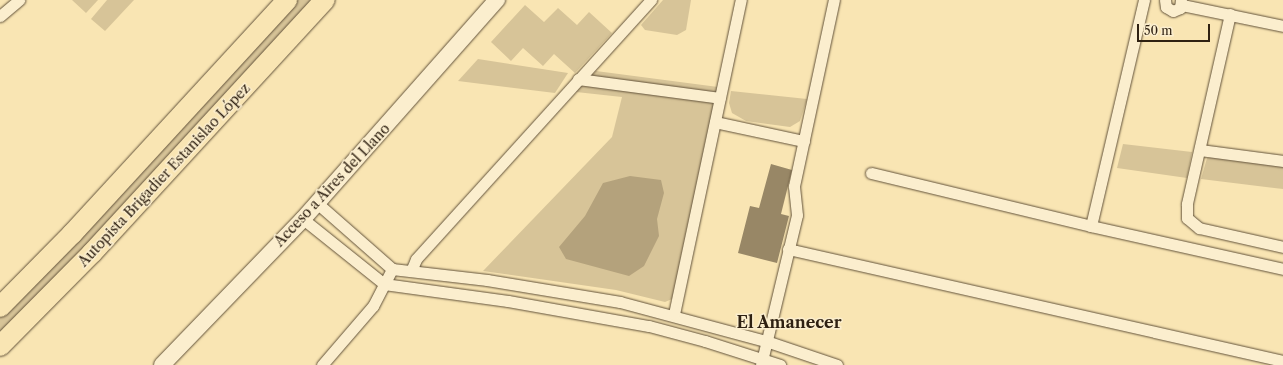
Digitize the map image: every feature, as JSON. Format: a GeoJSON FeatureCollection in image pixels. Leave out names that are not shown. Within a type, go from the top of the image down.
{"type":"FeatureCollection","features":[{"type":"Feature","properties":{"kind":"highway","name":"Autopista Brigadier Estanislao López"},"geometry":{"type":"LineString","coordinates":[[0,307],[72,234],[287,0]]}},
{"type":"Feature","properties":{"kind":"highway","name":"Autopista Brigadier Estanislao López"},"geometry":{"type":"LineString","coordinates":[[0,346],[97,247],[325,0]]}},
{"type":"Feature","properties":{"kind":"street"},"geometry":{"type":"LineString","coordinates":[[0,3],[18,0]]}},
{"type":"Feature","properties":{"kind":"street"},"geometry":{"type":"LineString","coordinates":[[0,16],[18,0]]}},
{"type":"Feature","properties":{"kind":"street","name":"Acceso a Aires del Llano"},"geometry":{"type":"LineString","coordinates":[[162,365],[303,219],[497,0]]}},
{"type":"Feature","properties":{"kind":"street"},"geometry":{"type":"LineString","coordinates":[[411,271],[416,259],[651,0]]}},
{"type":"Feature","properties":{"kind":"street"},"geometry":{"type":"LineString","coordinates":[[674,314],[741,0]]}},
{"type":"Feature","properties":{"kind":"street"},"geometry":{"type":"LineString","coordinates":[[762,362],[797,215],[794,186],[834,0]]}},
{"type":"Feature","properties":{"kind":"street"},"geometry":{"type":"LineString","coordinates":[[1091,226],[1144,0]]}},
{"type":"Feature","properties":{"kind":"street"},"geometry":{"type":"LineString","coordinates":[[1165,0],[1166,7],[1170,11],[1176,11],[1182,2],[1283,26]]}},
{"type":"Feature","properties":{"kind":"street"},"geometry":{"type":"LineString","coordinates":[[1230,14],[1187,204],[1187,218],[1199,228],[1283,247]]}},
{"type":"Feature","properties":{"kind":"street"},"geometry":{"type":"LineString","coordinates":[[578,79],[720,98]]}},
{"type":"Feature","properties":{"kind":"street"},"geometry":{"type":"LineString","coordinates":[[714,122],[804,141]]}},
{"type":"Feature","properties":{"kind":"street"},"geometry":{"type":"LineString","coordinates":[[1200,150],[1283,161]]}},
{"type":"Feature","properties":{"kind":"street"},"geometry":{"type":"LineString","coordinates":[[871,173],[1091,226],[1283,269]]}},
{"type":"Feature","properties":{"kind":"street"},"geometry":{"type":"LineString","coordinates":[[317,203],[392,269],[552,290],[674,314],[766,341],[838,365]]}},
{"type":"Feature","properties":{"kind":"street"},"geometry":{"type":"LineString","coordinates":[[303,219],[384,284],[588,314],[705,341],[762,362],[780,365]]}},
{"type":"Feature","properties":{"kind":"street"},"geometry":{"type":"LineString","coordinates":[[788,249],[1283,361]]}},
{"type":"Feature","properties":{"kind":"street"},"geometry":{"type":"LineString","coordinates":[[322,365],[373,306],[392,269]]}},
{"type":"Feature","properties":{"kind":"shaded area"},"geometry":{"type":"Polygon","coordinates":[[[72,0],[98,0],[86,13],[72,0]]]}},
{"type":"Feature","properties":{"kind":"shaded area"},"geometry":{"type":"Polygon","coordinates":[[[107,0],[134,0],[105,31],[91,19],[107,0]]]}},
{"type":"Feature","properties":{"kind":"shaded area"},"geometry":{"type":"Polygon","coordinates":[[[287,0],[325,0],[0,346],[0,307],[287,0]]]}},
{"type":"Feature","properties":{"kind":"shaded area"},"geometry":{"type":"Polygon","coordinates":[[[663,0],[691,0],[686,30],[677,35],[645,30],[641,25],[663,0]]]}},
{"type":"Feature","properties":{"kind":"shaded area"},"geometry":{"type":"Polygon","coordinates":[[[525,5],[544,22],[558,8],[577,25],[589,12],[612,33],[575,73],[554,54],[543,66],[523,48],[511,61],[491,42],[525,5]]]}},
{"type":"Feature","properties":{"kind":"shaded area"},"geometry":{"type":"Polygon","coordinates":[[[478,59],[568,73],[555,93],[458,81],[478,59]]]}},
{"type":"Feature","properties":{"kind":"shaded area"},"geometry":{"type":"Polygon","coordinates":[[[596,71],[718,87],[672,299],[665,302],[616,290],[483,271],[612,137],[622,97],[576,92],[596,71]]]}},
{"type":"Feature","properties":{"kind":"shaded area"},"geometry":{"type":"Polygon","coordinates":[[[731,91],[807,99],[800,121],[790,127],[746,121],[732,113],[729,103],[731,91]]]}},
{"type":"Feature","properties":{"kind":"shaded area"},"geometry":{"type":"Polygon","coordinates":[[[1123,144],[1192,152],[1187,178],[1117,168],[1123,144]]]}},
{"type":"Feature","properties":{"kind":"shaded area"},"geometry":{"type":"Polygon","coordinates":[[[1213,156],[1283,164],[1283,189],[1201,179],[1207,158],[1213,156]]]}},
{"type":"Feature","properties":{"kind":"shaded area"},"geometry":{"type":"Polygon","coordinates":[[[630,176],[661,180],[664,193],[657,219],[659,236],[644,266],[629,276],[566,259],[559,247],[585,216],[603,183],[630,176]]]}},
{"type":"Feature","properties":{"kind":"building"},"geometry":{"type":"Polygon","coordinates":[[[771,164],[792,170],[781,214],[789,216],[777,263],[738,253],[750,206],[759,208],[771,164]]]}},
{"type":"Feature","properties":{"kind":"district","name":"El Amanecer"},"geometry":{"type":"Point","coordinates":[789,322]}}]}
